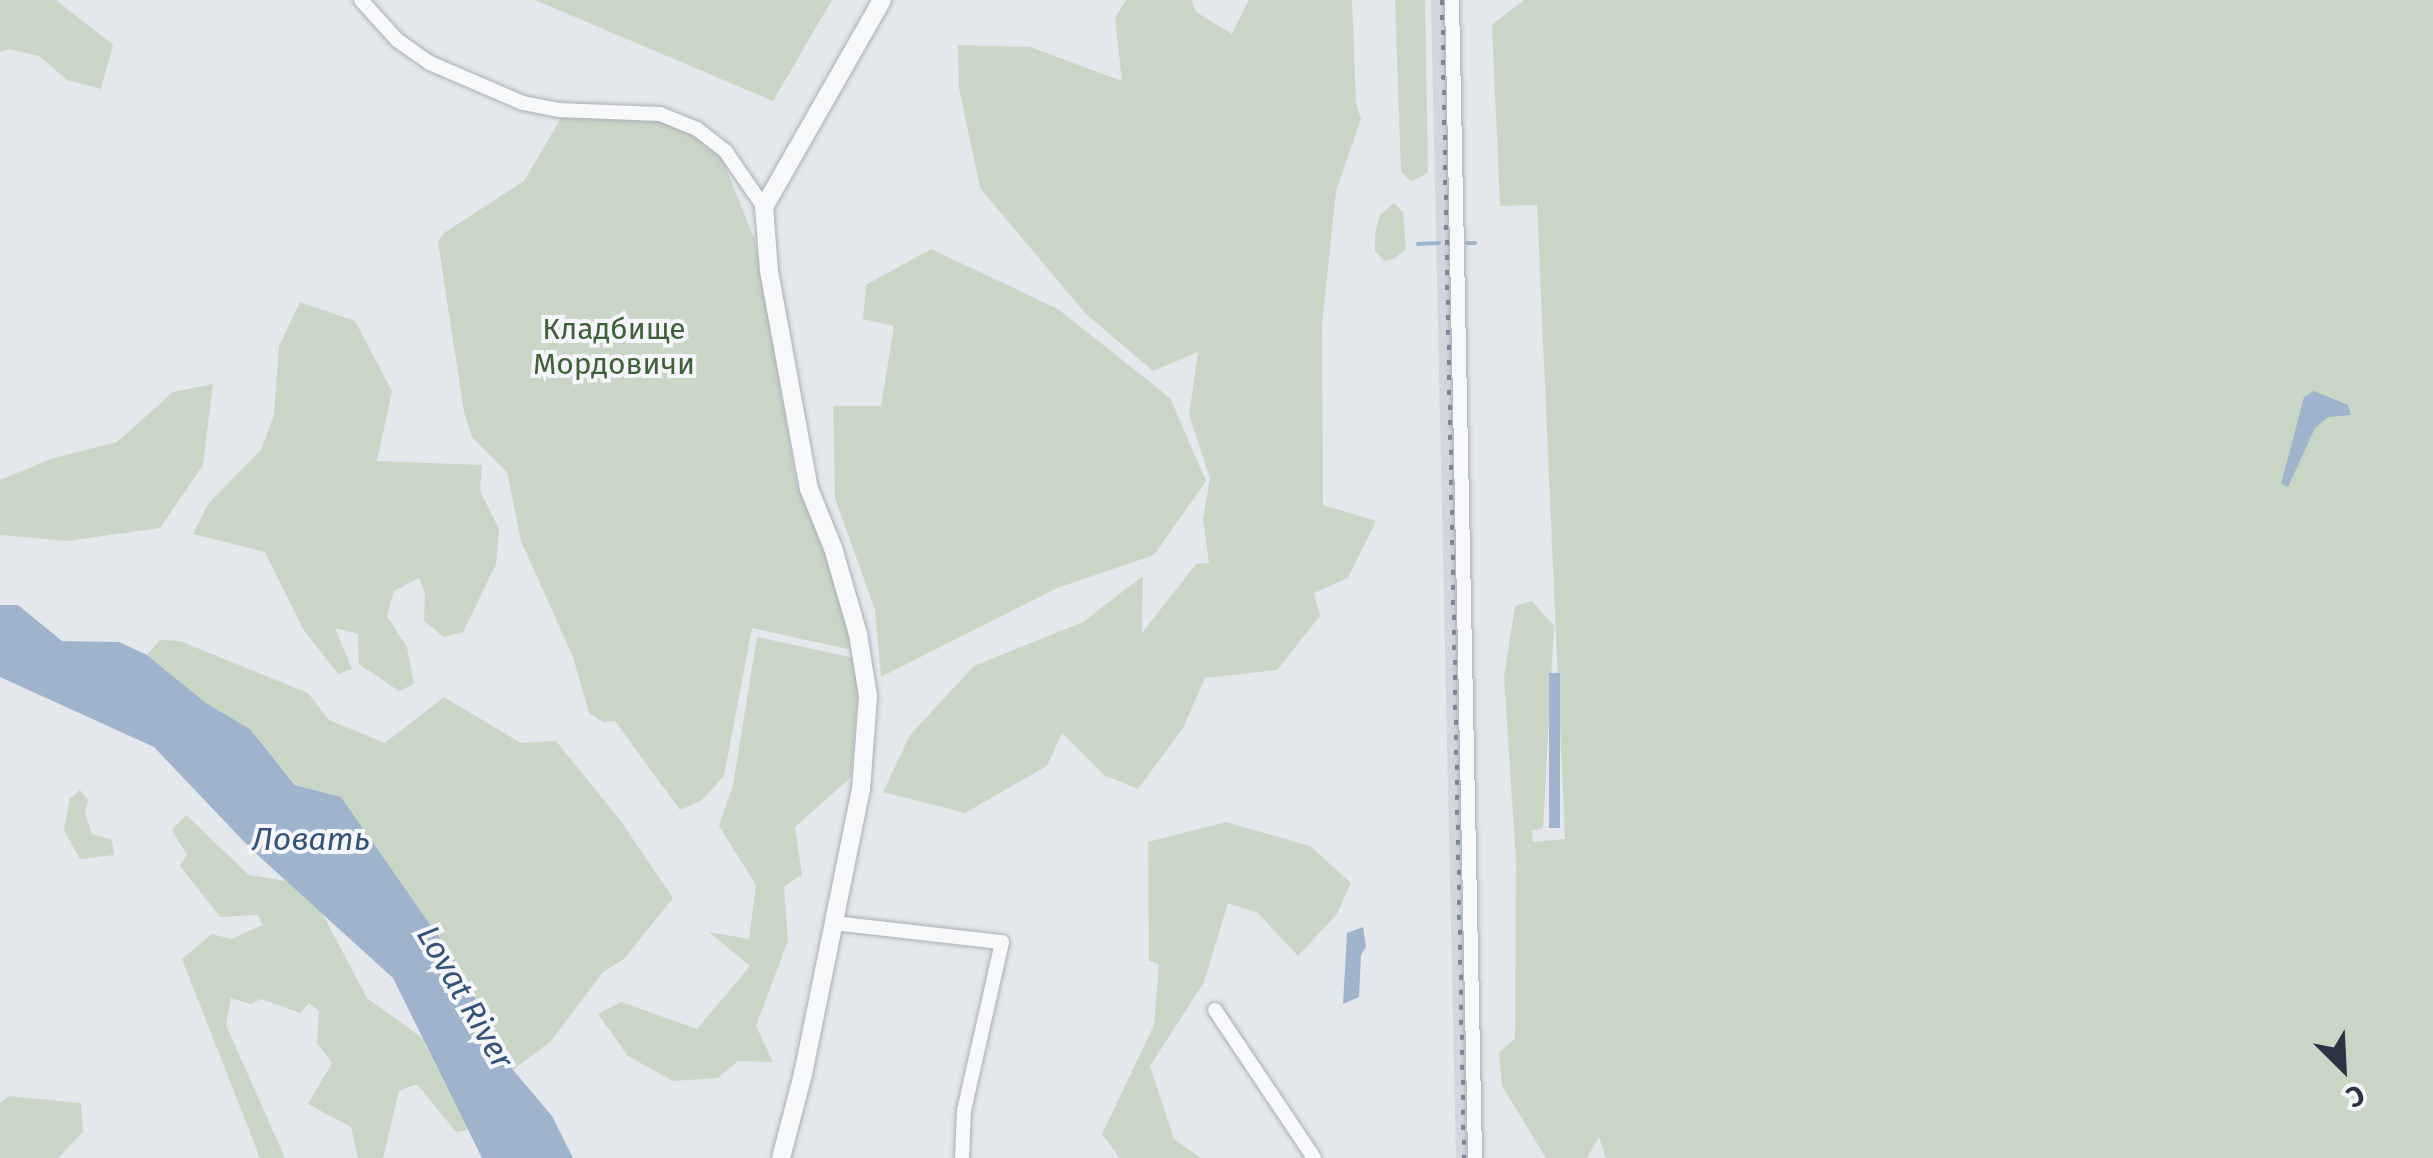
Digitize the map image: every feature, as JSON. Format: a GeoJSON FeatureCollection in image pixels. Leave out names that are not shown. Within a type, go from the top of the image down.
{"type":"FeatureCollection","features":[{"type":"Feature","properties":{"kind":"street"},"geometry":{"type":"LineString","coordinates":[[362,0],[397,40],[430,63],[522,103],[558,110],[660,114],[697,129],[726,152],[764,207],[770,270],[809,488],[833,548],[858,634],[868,696],[861,790],[781,1158]]}},
{"type":"Feature","properties":{"kind":"street"},"geometry":{"type":"LineString","coordinates":[[764,207],[882,0]]}},
{"type":"Feature","properties":{"kind":"street"},"geometry":{"type":"LineString","coordinates":[[1452,0],[1475,1158]]}},
{"type":"Feature","properties":{"kind":"street"},"geometry":{"type":"LineString","coordinates":[[834,923],[1002,942],[964,1110],[962,1158]]}},
{"type":"Feature","properties":{"kind":"street"},"geometry":{"type":"LineString","coordinates":[[1215,1010],[1314,1158]]}},
{"type":"Feature","properties":{"kind":"shaded area"},"geometry":{"type":"Polygon","coordinates":[[[1431,0],[1447,0],[1467,1158],[1456,1158],[1431,0]]]}},
{"type":"Feature","properties":{"kind":"green space"},"geometry":{"type":"Polygon","coordinates":[[[0,0],[56,0],[113,45],[101,89],[67,80],[39,56],[9,49],[0,52],[0,0]]]}},
{"type":"Feature","properties":{"kind":"green space"},"geometry":{"type":"Polygon","coordinates":[[[535,0],[832,0],[773,101],[535,0]]]}},
{"type":"Feature","properties":{"kind":"green space"},"geometry":{"type":"Polygon","coordinates":[[[1126,0],[1191,0],[1196,12],[1232,34],[1249,0],[1352,0],[1356,103],[1361,119],[1336,191],[1322,325],[1323,505],[1376,521],[1348,578],[1314,593],[1320,616],[1277,670],[1205,678],[1183,728],[1138,789],[1104,775],[1062,733],[1047,766],[965,813],[883,792],[910,735],[974,666],[1083,622],[1143,576],[1142,633],[1196,564],[1209,563],[1203,519],[1210,478],[1189,415],[1198,352],[1153,371],[1085,313],[980,188],[959,88],[958,45],[1030,47],[1122,81],[1115,18],[1126,0]]]}},
{"type":"Feature","properties":{"kind":"green space"},"geometry":{"type":"Polygon","coordinates":[[[1395,0],[1425,0],[1428,173],[1411,181],[1401,172],[1395,0]]]}},
{"type":"Feature","properties":{"kind":"green space"},"geometry":{"type":"Polygon","coordinates":[[[1524,0],[2433,0],[2433,1158],[1606,1158],[1599,1137],[1587,1158],[1546,1158],[1502,1086],[1499,1052],[1515,1039],[1516,861],[1504,677],[1515,606],[1532,601],[1554,626],[1543,828],[1532,831],[1533,842],[1565,839],[1537,205],[1500,206],[1492,25],[1524,0]]]}},
{"type":"Feature","properties":{"kind":"green space","name":"Кладбище Мордовичи"},"geometry":{"type":"Polygon","coordinates":[[[561,118],[656,120],[692,134],[721,156],[755,240],[797,485],[821,533],[851,631],[852,650],[752,628],[724,776],[702,800],[680,810],[615,721],[603,722],[589,713],[573,657],[521,541],[507,472],[472,437],[464,412],[438,242],[444,233],[524,181],[561,118]]]}},
{"type":"Feature","properties":{"kind":"green space"},"geometry":{"type":"Polygon","coordinates":[[[1394,203],[1403,212],[1406,249],[1394,259],[1384,261],[1375,251],[1375,233],[1380,215],[1394,203]]]}},
{"type":"Feature","properties":{"kind":"green space"},"geometry":{"type":"Polygon","coordinates":[[[931,249],[1058,309],[1170,398],[1206,481],[1154,555],[1057,588],[881,677],[875,610],[835,498],[833,406],[881,406],[894,326],[863,319],[866,285],[931,249]]]}},
{"type":"Feature","properties":{"kind":"green space"},"geometry":{"type":"Polygon","coordinates":[[[300,302],[355,321],[392,391],[377,461],[482,465],[480,491],[499,529],[496,564],[463,632],[444,637],[424,621],[425,593],[419,578],[394,591],[387,616],[407,647],[414,684],[399,691],[359,664],[358,634],[335,628],[352,669],[338,674],[303,629],[265,552],[193,534],[208,504],[261,450],[274,415],[279,346],[300,302]]]}},
{"type":"Feature","properties":{"kind":"green space"},"geometry":{"type":"Polygon","coordinates":[[[213,384],[203,465],[160,528],[67,541],[0,535],[0,480],[51,459],[117,442],[173,392],[213,384]]]}},
{"type":"Feature","properties":{"kind":"green space"},"geometry":{"type":"Polygon","coordinates":[[[757,637],[854,658],[858,692],[851,777],[795,827],[802,875],[784,886],[788,941],[756,1026],[773,1062],[738,1061],[718,1078],[673,1081],[628,1056],[598,1014],[621,1002],[697,1029],[750,966],[709,932],[749,939],[756,885],[719,826],[733,785],[757,637]]]}},
{"type":"Feature","properties":{"kind":"green space"},"geometry":{"type":"Polygon","coordinates":[[[160,640],[180,641],[308,693],[329,720],[385,743],[444,697],[521,743],[556,741],[620,820],[673,898],[624,959],[603,972],[551,1041],[513,1070],[455,960],[341,797],[296,785],[250,729],[206,703],[147,655],[160,640]]]}},
{"type":"Feature","properties":{"kind":"green space"},"geometry":{"type":"Polygon","coordinates":[[[80,790],[88,800],[85,814],[92,834],[112,840],[114,855],[80,859],[64,830],[70,798],[80,790]]]}},
{"type":"Feature","properties":{"kind":"green space"},"geometry":{"type":"Polygon","coordinates":[[[186,815],[249,875],[286,881],[322,913],[367,998],[422,1038],[468,1130],[456,1132],[417,1084],[399,1091],[383,1158],[358,1158],[351,1127],[308,1104],[332,1063],[317,1043],[319,1011],[309,1003],[300,1013],[261,999],[251,1004],[231,998],[226,1025],[285,1158],[260,1158],[182,959],[212,934],[231,939],[262,925],[258,915],[220,917],[180,866],[187,855],[172,830],[186,815]]]}},
{"type":"Feature","properties":{"kind":"green space"},"geometry":{"type":"Polygon","coordinates":[[[1226,822],[1310,846],[1351,883],[1337,914],[1298,956],[1258,913],[1228,903],[1204,982],[1150,1066],[1174,1139],[1201,1158],[1120,1158],[1102,1134],[1154,1025],[1159,964],[1149,961],[1148,842],[1226,822]]]}},
{"type":"Feature","properties":{"kind":"green space"},"geometry":{"type":"Polygon","coordinates":[[[9,1096],[81,1103],[83,1132],[58,1158],[0,1158],[0,1103],[9,1096]]]}},
{"type":"Feature","properties":{"kind":"water"},"geometry":{"type":"Polygon","coordinates":[[[2314,391],[2348,405],[2351,415],[2328,417],[2315,428],[2288,487],[2281,484],[2304,397],[2314,391]]]}},
{"type":"Feature","properties":{"kind":"water","name":"Ловать"},"geometry":{"type":"Polygon","coordinates":[[[0,605],[18,605],[62,641],[119,642],[147,655],[206,703],[250,729],[295,785],[341,797],[455,960],[513,1070],[552,1116],[573,1158],[482,1158],[393,978],[252,850],[154,747],[0,677],[0,605]]]}},
{"type":"Feature","properties":{"kind":"water"},"geometry":{"type":"Polygon","coordinates":[[[1549,673],[1560,673],[1560,828],[1549,828],[1549,673]]]}},
{"type":"Feature","properties":{"kind":"water"},"geometry":{"type":"Polygon","coordinates":[[[1363,927],[1366,947],[1361,955],[1359,997],[1343,1004],[1347,933],[1363,927]]]}},
{"type":"Feature","properties":{"kind":"waterway"},"geometry":{"type":"LineString","coordinates":[[1418,244],[1439,243]]}},
{"type":"Feature","properties":{"kind":"waterway"},"geometry":{"type":"LineString","coordinates":[[1467,243],[1475,243]]}},
{"type":"Feature","properties":{"kind":"railway"},"geometry":{"type":"LineString","coordinates":[[1442,0],[1464,1158]]}},
{"type":"Feature","properties":{"kind":"water label","name":"Lovat River"},"geometry":{"type":"Point","coordinates":[465,997]}}]}
